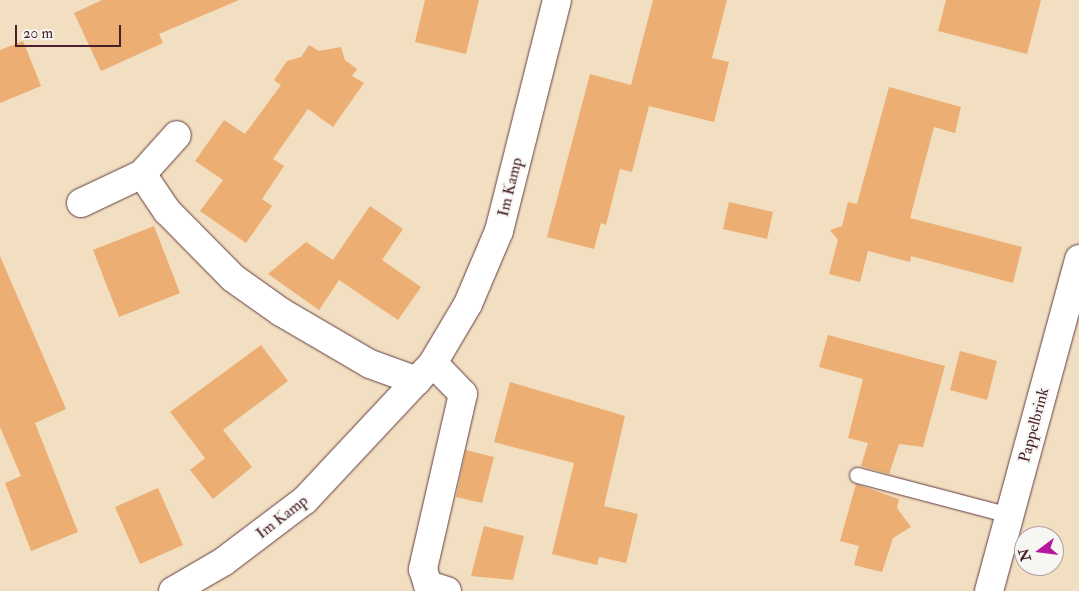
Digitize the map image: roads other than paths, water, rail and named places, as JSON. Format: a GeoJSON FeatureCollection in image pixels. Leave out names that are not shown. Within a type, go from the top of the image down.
{"type":"FeatureCollection","features":[{"type":"Feature","properties":{"kind":"street","name":"Im Kamp"},"geometry":{"type":"LineString","coordinates":[[173,591],[223,562],[305,500],[425,372],[468,304],[498,231],[557,0]]}},
{"type":"Feature","properties":{"kind":"street"},"geometry":{"type":"LineString","coordinates":[[81,203],[142,174],[177,135]]}},
{"type":"Feature","properties":{"kind":"street"},"geometry":{"type":"LineString","coordinates":[[142,174],[167,211],[233,278],[281,312],[370,364],[425,372],[463,394],[423,569],[428,584],[447,591]]}},
{"type":"Feature","properties":{"kind":"street","name":"Pappelbrink"},"geometry":{"type":"LineString","coordinates":[[989,591],[1079,259]]}},
{"type":"Feature","properties":{"kind":"lane"},"geometry":{"type":"LineString","coordinates":[[857,475],[1009,515]]}}]}
